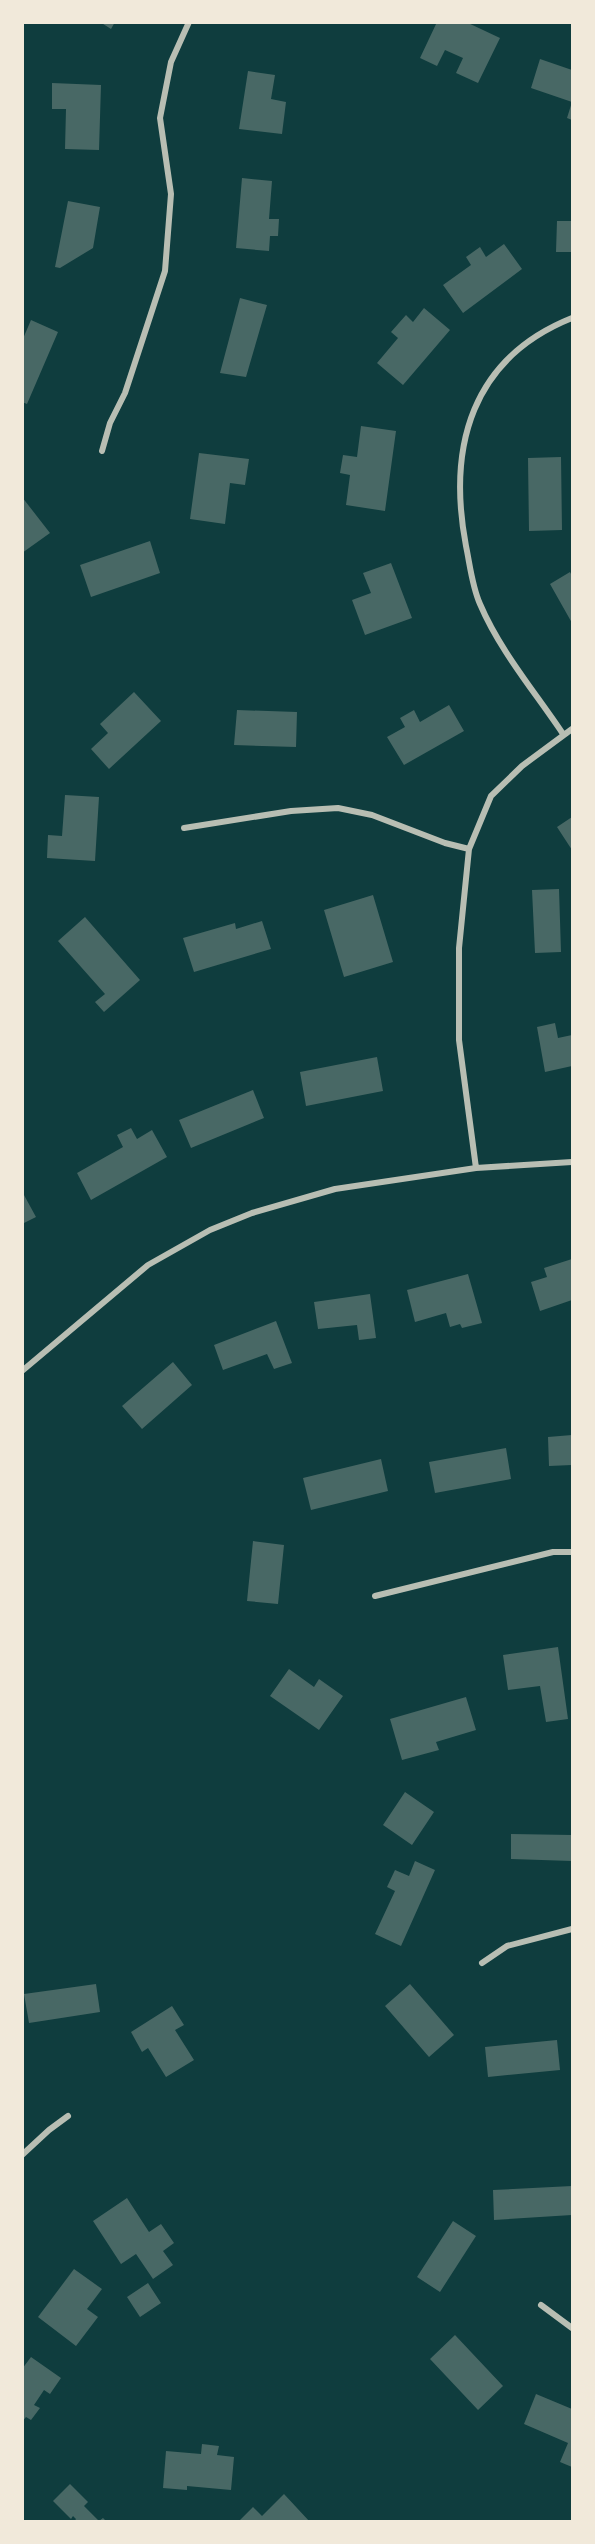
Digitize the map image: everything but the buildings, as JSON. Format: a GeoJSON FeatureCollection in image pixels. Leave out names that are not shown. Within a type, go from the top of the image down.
{"type":"FeatureCollection","features":[{"type":"Feature","properties":{"kind":"street"},"geometry":{"type":"LineString","coordinates":[[102,451],[110,423],[125,393],[165,271],[171,194],[160,118],[171,62],[189,22]]}},
{"type":"Feature","properties":{"kind":"street"},"geometry":{"type":"LineString","coordinates":[[563,734],[498,639],[480,603],[461,520],[460,466],[471,414],[489,380],[519,347],[554,325],[573,318]]}},
{"type":"Feature","properties":{"kind":"street"},"geometry":{"type":"LineString","coordinates":[[476,1168],[459,1040],[459,948],[469,849],[491,796],[522,766],[563,734],[573,729]]}},
{"type":"Feature","properties":{"kind":"street"},"geometry":{"type":"LineString","coordinates":[[184,828],[291,811],[338,808],[372,815],[446,843],[469,849]]}},
{"type":"Feature","properties":{"kind":"street"},"geometry":{"type":"LineString","coordinates":[[22,1371],[148,1265],[210,1230],[252,1212],[335,1189],[476,1168],[573,1162]]}},
{"type":"Feature","properties":{"kind":"street"},"geometry":{"type":"LineString","coordinates":[[375,1596],[553,1552],[573,1552]]}},
{"type":"Feature","properties":{"kind":"street"},"geometry":{"type":"LineString","coordinates":[[482,1963],[507,1946],[573,1929]]}},
{"type":"Feature","properties":{"kind":"street"},"geometry":{"type":"LineString","coordinates":[[22,2155],[68,2116]]}},
{"type":"Feature","properties":{"kind":"street"},"geometry":{"type":"LineString","coordinates":[[542,2305],[573,2328]]}}]}
